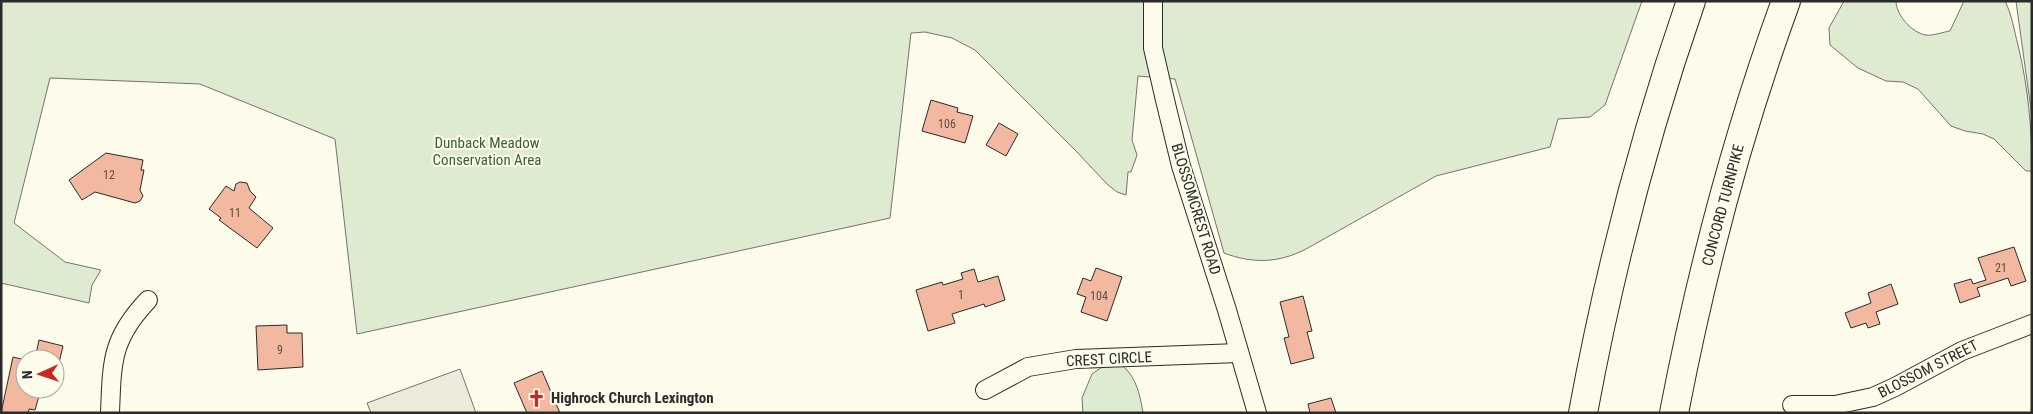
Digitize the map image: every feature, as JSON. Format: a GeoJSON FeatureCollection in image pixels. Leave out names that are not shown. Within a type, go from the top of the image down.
{"type":"FeatureCollection","features":[{"type":"Feature","properties":{"kind":"highway"},"geometry":{"type":"LineString","coordinates":[[1583,413],[1610,276],[1627,207],[1648,131],[1691,1]]}},
{"type":"Feature","properties":{"kind":"highway","name":"CONCORD TURNPIKE"},"geometry":{"type":"LineString","coordinates":[[1674,413],[1718,216],[1748,115],[1786,1]]}},
{"type":"Feature","properties":{"kind":"street","name":"BLOSSOMCREST ROAD"},"geometry":{"type":"LineString","coordinates":[[1153,1],[1153,48],[1165,100],[1192,201],[1257,413]]}},
{"type":"Feature","properties":{"kind":"street"},"geometry":{"type":"LineString","coordinates":[[110,413],[112,367],[116,346],[127,324],[148,300]]}},
{"type":"Feature","properties":{"kind":"street","name":"BLOSSOM STREET"},"geometry":{"type":"LineString","coordinates":[[1792,405],[1835,405],[1873,397],[1896,387],[1962,351],[2032,324]]}},
{"type":"Feature","properties":{"kind":"street","name":"CREST CIRCLE"},"geometry":{"type":"LineString","coordinates":[[985,390],[1028,367],[1076,359],[1239,353]]}},
{"type":"Feature","properties":{"kind":"green space","name":"Dunback Meadow Conservation Area"},"geometry":{"type":"Polygon","coordinates":[[[1,1],[1642,1],[1605,105],[1590,117],[1558,119],[1550,147],[1436,176],[1306,249],[1286,257],[1256,260],[1235,257],[1224,253],[1175,79],[1138,76],[1132,140],[1137,155],[1131,172],[1128,172],[1126,195],[1117,192],[1107,184],[975,50],[952,38],[925,32],[911,33],[890,218],[357,334],[335,139],[200,84],[50,78],[14,223],[65,262],[101,270],[92,285],[89,303],[1,283],[1,1]]]}},
{"type":"Feature","properties":{"kind":"green space"},"geometry":{"type":"Polygon","coordinates":[[[1844,1],[1896,1],[1899,12],[1910,27],[1921,34],[1929,35],[1950,31],[1964,1],[2005,1],[2013,23],[2027,92],[2032,171],[2026,171],[1994,139],[1983,134],[1951,126],[1918,89],[1903,82],[1886,81],[1858,68],[1830,45],[1829,28],[1844,1]]]}},
{"type":"Feature","properties":{"kind":"green space"},"geometry":{"type":"Polygon","coordinates":[[[2016,1],[2032,1],[2032,117],[2016,1]]]}},
{"type":"Feature","properties":{"kind":"green space"},"geometry":{"type":"Polygon","coordinates":[[[1105,365],[1123,366],[1132,376],[1141,400],[1143,413],[1083,413],[1082,398],[1092,374],[1105,365]]]}},
{"type":"Feature","properties":{"kind":"shaded area"},"geometry":{"type":"Polygon","coordinates":[[[460,369],[476,413],[371,413],[367,403],[460,369]]]}},
{"type":"Feature","properties":{"kind":"building"},"geometry":{"type":"Polygon","coordinates":[[[931,100],[958,108],[957,112],[973,116],[965,143],[922,131],[931,100]]]}},
{"type":"Feature","properties":{"kind":"building"},"geometry":{"type":"Polygon","coordinates":[[[999,123],[1018,134],[1006,156],[986,145],[999,123]]]}},
{"type":"Feature","properties":{"kind":"building"},"geometry":{"type":"Polygon","coordinates":[[[106,153],[143,160],[141,170],[144,170],[140,190],[143,196],[140,201],[135,203],[95,192],[82,200],[69,180],[106,153]]]}},
{"type":"Feature","properties":{"kind":"building"},"geometry":{"type":"Polygon","coordinates":[[[240,182],[247,183],[250,191],[256,197],[249,208],[273,228],[257,248],[219,220],[221,218],[209,209],[226,186],[234,191],[236,184],[240,182]]]}},
{"type":"Feature","properties":{"kind":"building"},"geometry":{"type":"Polygon","coordinates":[[[2014,247],[2026,281],[2011,286],[2008,278],[1977,288],[1980,296],[1960,303],[1954,284],[1971,279],[1973,284],[1986,280],[1978,258],[2014,247]]]}},
{"type":"Feature","properties":{"kind":"building"},"geometry":{"type":"Polygon","coordinates":[[[1096,268],[1122,277],[1107,321],[1081,312],[1086,297],[1077,294],[1083,278],[1091,281],[1096,268]]]}},
{"type":"Feature","properties":{"kind":"building"},"geometry":{"type":"Polygon","coordinates":[[[974,269],[978,282],[998,276],[1005,300],[985,307],[984,304],[952,314],[955,323],[928,331],[916,290],[942,282],[943,285],[963,279],[961,273],[974,269]]]}},
{"type":"Feature","properties":{"kind":"building"},"geometry":{"type":"Polygon","coordinates":[[[1891,284],[1898,304],[1876,312],[1880,324],[1868,328],[1866,323],[1851,328],[1845,313],[1871,303],[1868,293],[1891,284]]]}},
{"type":"Feature","properties":{"kind":"building"},"geometry":{"type":"Polygon","coordinates":[[[1303,296],[1312,331],[1307,332],[1314,358],[1291,364],[1284,338],[1289,337],[1280,302],[1303,296]]]}},
{"type":"Feature","properties":{"kind":"building"},"geometry":{"type":"Polygon","coordinates":[[[287,325],[287,333],[302,333],[303,367],[258,370],[256,326],[287,325]]]}},
{"type":"Feature","properties":{"kind":"building"},"geometry":{"type":"Polygon","coordinates":[[[39,340],[63,346],[62,349],[37,349],[39,340]]]}},
{"type":"Feature","properties":{"kind":"building"},"geometry":{"type":"Polygon","coordinates":[[[13,357],[15,358],[15,399],[38,399],[35,410],[29,409],[28,413],[1,413],[13,357]]]}},
{"type":"Feature","properties":{"kind":"building","name":"Highrock Church Lexington"},"geometry":{"type":"Polygon","coordinates":[[[542,371],[560,413],[527,413],[514,383],[542,371]]]}},
{"type":"Feature","properties":{"kind":"building"},"geometry":{"type":"Polygon","coordinates":[[[1331,398],[1336,413],[1310,413],[1308,404],[1331,398]]]}},
{"type":"Feature","properties":{"kind":"place","name":"Highrock Church Lexington"},"geometry":{"type":"Point","coordinates":[537,398]}}]}
